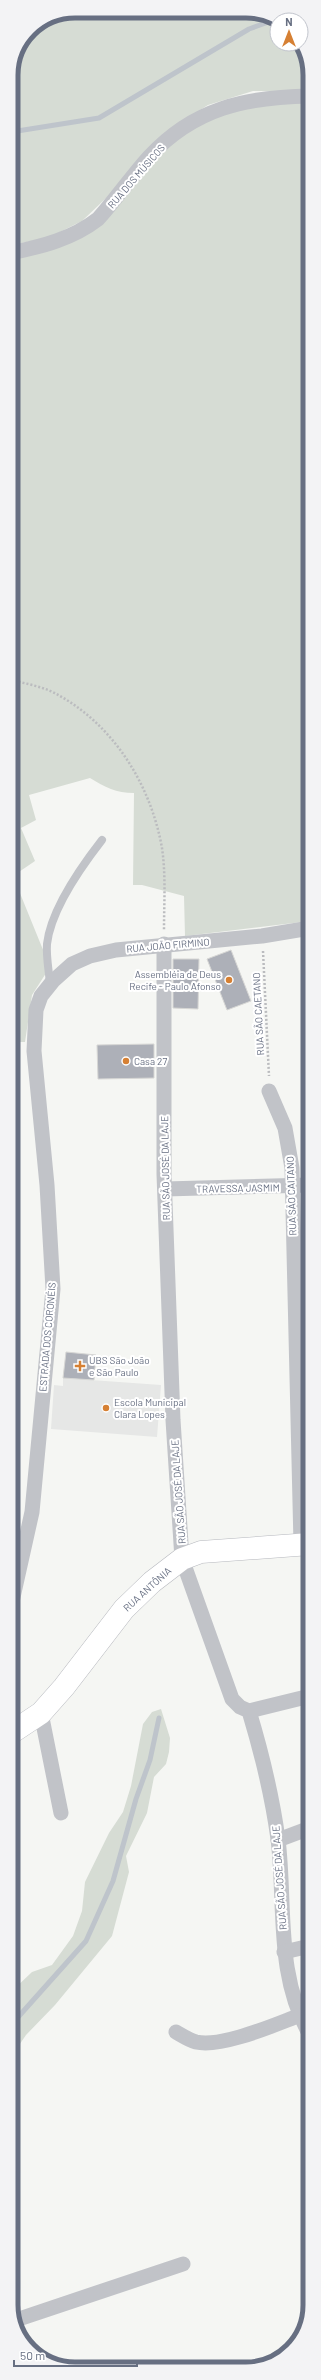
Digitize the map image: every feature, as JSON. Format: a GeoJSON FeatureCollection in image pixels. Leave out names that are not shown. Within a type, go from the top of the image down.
{"type":"FeatureCollection","features":[{"type":"Feature","properties":{"kind":"street","name":"RUA DOS MÚSICOS"},"geometry":{"type":"LineString","coordinates":[[18,251],[55,242],[87,228],[102,215],[165,141],[197,119],[232,104],[261,99],[303,96]]}},
{"type":"Feature","properties":{"kind":"street","name":"RUA JOÃO FIRMINO"},"geometry":{"type":"LineString","coordinates":[[46,990],[72,964],[90,956],[116,950],[164,944],[262,936],[303,929]]}},
{"type":"Feature","properties":{"kind":"street","name":"RUA SÃO JOSÉ DA LAJE"},"geometry":{"type":"LineString","coordinates":[[164,944],[165,1189],[173,1420],[182,1559],[232,1699],[240,1707],[249,1711],[267,1772],[278,1840],[284,1952],[298,2016],[303,2024]]}},
{"type":"Feature","properties":{"kind":"street","name":"ESTRADA DOS CORONÉIS"},"geometry":{"type":"LineString","coordinates":[[18,1574],[32,1512],[53,1290],[47,1185],[34,1051],[36,1010],[46,990]]}},
{"type":"Feature","properties":{"kind":"street","name":"RUA SÃO CAITANO"},"geometry":{"type":"LineString","coordinates":[[269,1091],[285,1128],[292,1168],[291,1187],[303,1473]]}},
{"type":"Feature","properties":{"kind":"street","name":"TRAVESSA JASMIM"},"geometry":{"type":"LineString","coordinates":[[165,1189],[303,1186]]}},
{"type":"Feature","properties":{"kind":"street","name":"RUA ANTÔNIA"},"geometry":{"type":"LineString","coordinates":[[18,1728],[41,1712],[64,1687],[124,1609],[152,1582],[182,1559],[201,1552],[303,1544]]}},
{"type":"Feature","properties":{"kind":"street"},"geometry":{"type":"LineString","coordinates":[[249,1711],[303,1698]]}},
{"type":"Feature","properties":{"kind":"street"},"geometry":{"type":"LineString","coordinates":[[41,1712],[61,1813]]}},
{"type":"Feature","properties":{"kind":"street"},"geometry":{"type":"LineString","coordinates":[[278,1840],[303,1831]]}},
{"type":"Feature","properties":{"kind":"street"},"geometry":{"type":"LineString","coordinates":[[284,1952],[303,1948]]}},
{"type":"Feature","properties":{"kind":"street"},"geometry":{"type":"LineString","coordinates":[[176,2032],[197,2042],[207,2043],[238,2037],[298,2016]]}},
{"type":"Feature","properties":{"kind":"street"},"geometry":{"type":"LineString","coordinates":[[20,2319],[183,2264]]}},
{"type":"Feature","properties":{"kind":"lane"},"geometry":{"type":"LineString","coordinates":[[46,990],[47,945],[51,927],[60,905],[102,840]]}},
{"type":"Feature","properties":{"kind":"path"},"geometry":{"type":"LineString","coordinates":[[18,682],[33,685],[59,695],[83,710],[112,737],[131,766],[149,800],[162,848],[164,884],[164,944]]}},
{"type":"Feature","properties":{"kind":"path","name":"RUA SÃO CAETANO"},"geometry":{"type":"LineString","coordinates":[[262,936],[269,1056],[269,1091]]}},
{"type":"Feature","properties":{"kind":"shaded area"},"geometry":{"type":"Polygon","coordinates":[[[75,18],[253,18],[269,23],[269,52],[298,52],[303,71],[303,91],[253,91],[208,105],[169,130],[124,181],[82,221],[48,238],[18,244],[19,64],[22,53],[28,43],[43,28],[53,22],[75,18]]]}},
{"type":"Feature","properties":{"kind":"shaded area"},"geometry":{"type":"Polygon","coordinates":[[[303,101],[303,922],[185,936],[184,896],[142,885],[133,885],[134,793],[111,789],[90,778],[29,795],[36,820],[21,828],[35,861],[18,873],[18,254],[62,246],[160,154],[191,129],[224,111],[266,103],[303,101]]]}},
{"type":"Feature","properties":{"kind":"shaded area"},"geometry":{"type":"Polygon","coordinates":[[[18,888],[50,967],[32,995],[25,1042],[18,1042],[18,888]]]}},
{"type":"Feature","properties":{"kind":"shaded area","name":"Escola Municipal Clara Lopes"},"geometry":{"type":"Polygon","coordinates":[[[63,1378],[161,1385],[157,1437],[51,1429],[54,1385],[63,1386],[63,1378]]]}},
{"type":"Feature","properties":{"kind":"shaded area"},"geometry":{"type":"Polygon","coordinates":[[[161,1709],[170,1738],[169,1752],[166,1764],[154,1777],[147,1813],[126,1856],[129,1872],[112,1936],[55,2005],[26,2035],[18,2047],[18,1985],[32,1972],[52,1965],[73,1936],[82,1911],[85,1882],[109,1833],[123,1812],[131,1786],[143,1724],[152,1712],[161,1709]]]}},
{"type":"Feature","properties":{"kind":"building","name":"Assembléia de Deus Recife - Paulo Afonso"},"geometry":{"type":"Polygon","coordinates":[[[231,950],[251,1001],[227,1010],[207,959],[231,950]]]}},
{"type":"Feature","properties":{"kind":"building"},"geometry":{"type":"Polygon","coordinates":[[[173,959],[199,959],[198,1009],[173,1008],[173,959]]]}},
{"type":"Feature","properties":{"kind":"building","name":"Casa 27"},"geometry":{"type":"Polygon","coordinates":[[[154,1044],[154,1078],[98,1079],[97,1045],[154,1044]]]}},
{"type":"Feature","properties":{"kind":"building","name":"UBS São João e São Paulo"},"geometry":{"type":"Polygon","coordinates":[[[66,1352],[96,1355],[94,1380],[63,1378],[66,1352]]]}},
{"type":"Feature","properties":{"kind":"waterway"},"geometry":{"type":"LineString","coordinates":[[18,131],[99,118],[249,29],[267,22]]}},
{"type":"Feature","properties":{"kind":"waterway"},"geometry":{"type":"LineString","coordinates":[[18,2017],[86,1941],[113,1881],[136,1799],[150,1760],[159,1718]]}},
{"type":"Feature","properties":{"kind":"place","name":"Assembléia de Deus Recife - Paulo Afonso"},"geometry":{"type":"Point","coordinates":[229,980]}},
{"type":"Feature","properties":{"kind":"place","name":"Casa 27"},"geometry":{"type":"Point","coordinates":[126,1061]}},
{"type":"Feature","properties":{"kind":"place","name":"UBS São João e São Paulo"},"geometry":{"type":"Point","coordinates":[80,1366]}},
{"type":"Feature","properties":{"kind":"place","name":"Escola Municipal Clara Lopes"},"geometry":{"type":"Point","coordinates":[106,1408]}}]}
